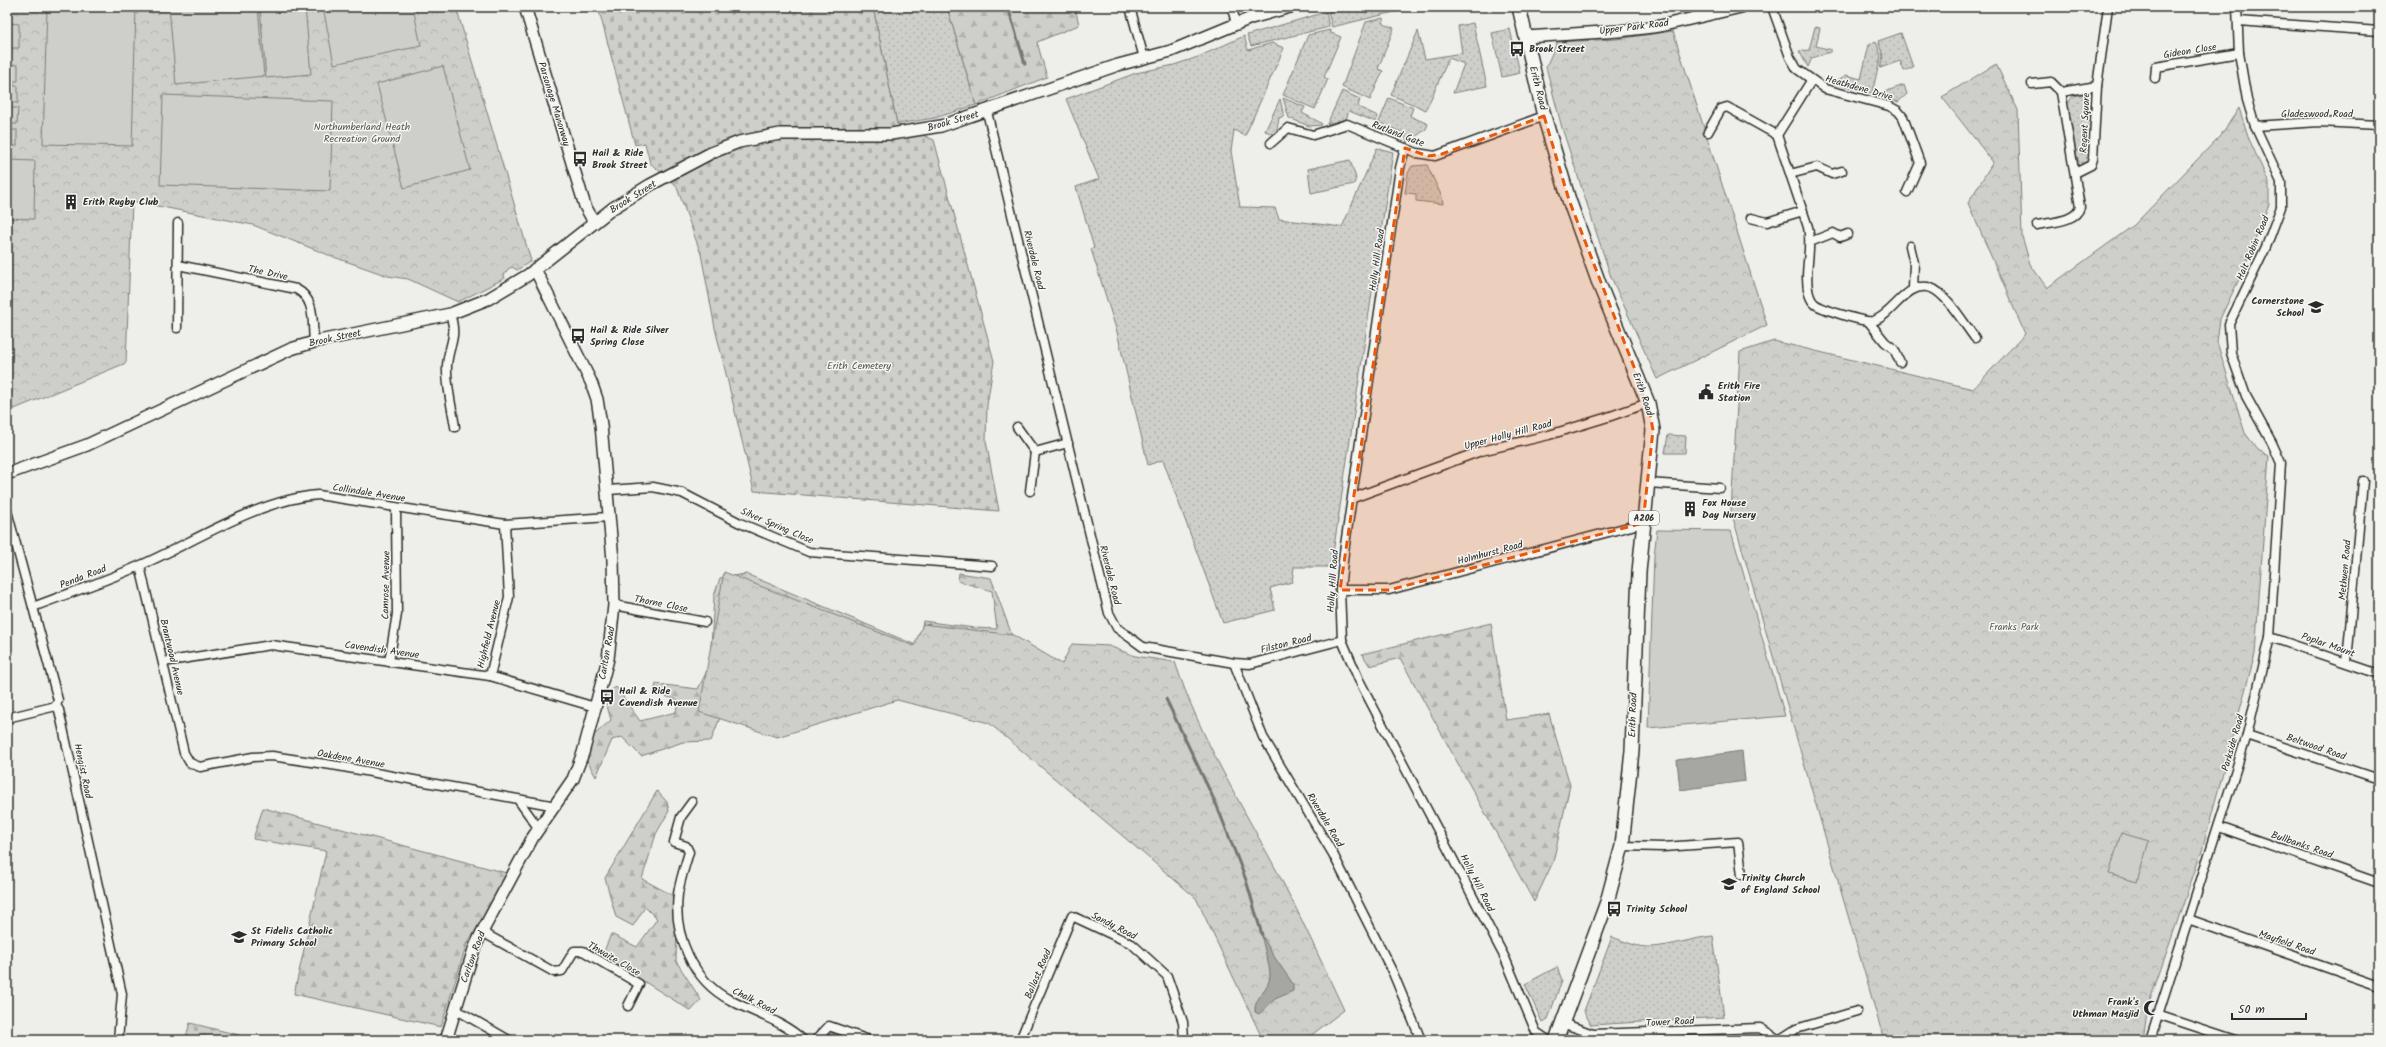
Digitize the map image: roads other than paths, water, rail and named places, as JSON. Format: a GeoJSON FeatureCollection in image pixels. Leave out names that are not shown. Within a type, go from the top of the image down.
{"type":"FeatureCollection","features":[{"type":"Feature","properties":{"kind":"main road","name":"Erith Road"},"geometry":{"type":"LineString","coordinates":[[1519,7],[1544,116],[1586,249],[1648,403],[1653,430],[1638,572],[1632,751],[1622,846],[1607,902],[1556,1040]]}},
{"type":"Feature","properties":{"kind":"street","name":"Parsonage Manorway"},"geometry":{"type":"LineString","coordinates":[[525,7],[585,206],[594,222]]}},
{"type":"Feature","properties":{"kind":"street"},"geometry":{"type":"LineString","coordinates":[[1130,7],[1144,58]]}},
{"type":"Feature","properties":{"kind":"street"},"geometry":{"type":"LineString","coordinates":[[1232,7],[1236,25]]}},
{"type":"Feature","properties":{"kind":"street","name":"Brook Street"},"geometry":{"type":"LineString","coordinates":[[7,474],[87,445],[284,353],[314,342],[450,314],[499,293],[535,269],[594,222],[650,185],[712,153],[739,142],[780,134],[897,133],[940,126],[987,112],[1144,58],[1171,51],[1236,25],[1290,7]]}},
{"type":"Feature","properties":{"kind":"street","name":"Upper Park Road"},"geometry":{"type":"LineString","coordinates":[[1526,37],[1619,31],[1660,26],[1740,7]]}},
{"type":"Feature","properties":{"kind":"street","name":"Heathdene Drive"},"geometry":{"type":"LineString","coordinates":[[1772,7],[1790,57],[1797,69],[1811,81],[1825,89],[1889,106],[1901,114],[1920,163],[1907,192]]}},
{"type":"Feature","properties":{"kind":"street","name":"Regent Square"},"geometry":{"type":"LineString","coordinates":[[2075,173],[2090,165],[2094,159],[2097,86],[2108,7]]}},
{"type":"Feature","properties":{"kind":"street","name":"Halt Robin Road"},"geometry":{"type":"LineString","coordinates":[[2237,7],[2239,53],[2247,100],[2255,126],[2281,182],[2281,207],[2266,247],[2229,324],[2230,346],[2246,396],[2272,443]]}},
{"type":"Feature","properties":{"kind":"street"},"geometry":{"type":"LineString","coordinates":[[2238,21],[2379,31]]}},
{"type":"Feature","properties":{"kind":"street","name":"Gideon Close"},"geometry":{"type":"LineString","coordinates":[[2154,78],[2156,67],[2239,53]]}},
{"type":"Feature","properties":{"kind":"street"},"geometry":{"type":"LineString","coordinates":[[1777,134],[1811,81]]}},
{"type":"Feature","properties":{"kind":"street"},"geometry":{"type":"LineString","coordinates":[[2032,84],[2051,82],[2061,92]]}},
{"type":"Feature","properties":{"kind":"street","name":"Regent Square"},"geometry":{"type":"LineString","coordinates":[[2037,225],[2071,218],[2078,212],[2080,206],[2061,92],[2097,86]]}},
{"type":"Feature","properties":{"kind":"street"},"geometry":{"type":"LineString","coordinates":[[1708,132],[1722,110],[1727,107],[1777,134],[1808,227],[1810,242],[1809,294],[1815,304],[1869,322],[1884,342],[1894,349],[1900,362]]}},
{"type":"Feature","properties":{"kind":"street","name":"Riverdale Road"},"geometry":{"type":"LineString","coordinates":[[987,112],[1109,614],[1117,628],[1143,647],[1234,663],[1263,737],[1334,854],[1399,986],[1421,1040]]}},
{"type":"Feature","properties":{"kind":"street","name":"Rutland Gate"},"geometry":{"type":"LineString","coordinates":[[1271,143],[1288,128],[1313,135],[1347,124],[1428,156],[1442,154],[1544,116]]}},
{"type":"Feature","properties":{"kind":"street","name":"Gladeswood Road"},"geometry":{"type":"LineString","coordinates":[[2255,126],[2319,122],[2379,125]]}},
{"type":"Feature","properties":{"kind":"street","name":"Holly Hill Road"},"geometry":{"type":"LineString","coordinates":[[1405,148],[1400,168],[1340,590],[1342,640],[1359,680],[1505,958],[1536,1032],[1548,1040]]}},
{"type":"Feature","properties":{"kind":"street"},"geometry":{"type":"LineString","coordinates":[[1790,174],[1817,167],[1832,174],[1842,171]]}},
{"type":"Feature","properties":{"kind":"street"},"geometry":{"type":"LineString","coordinates":[[1751,218],[1767,222],[1803,211]]}},
{"type":"Feature","properties":{"kind":"street"},"geometry":{"type":"LineString","coordinates":[[177,328],[178,223]]}},
{"type":"Feature","properties":{"kind":"street"},"geometry":{"type":"LineString","coordinates":[[1810,242],[1833,233],[1840,237],[1848,234]]}},
{"type":"Feature","properties":{"kind":"street"},"geometry":{"type":"LineString","coordinates":[[1910,246],[1914,263],[1914,289]]}},
{"type":"Feature","properties":{"kind":"street","name":"The Drive"},"geometry":{"type":"LineString","coordinates":[[178,265],[296,289],[305,294],[310,303],[314,342]]}},
{"type":"Feature","properties":{"kind":"street","name":"Carlton Road"},"geometry":{"type":"LineString","coordinates":[[446,1040],[482,932],[518,863],[573,779],[583,753],[608,659],[614,605],[608,490],[598,399],[535,269]]}},
{"type":"Feature","properties":{"kind":"street"},"geometry":{"type":"LineString","coordinates":[[1869,322],[1879,318],[1914,289],[1922,287],[1940,292],[1975,338]]}},
{"type":"Feature","properties":{"kind":"street"},"geometry":{"type":"LineString","coordinates":[[450,314],[454,327],[454,337],[450,349],[448,373],[455,427]]}},
{"type":"Feature","properties":{"kind":"street","name":"Upper Holly Hill Road"},"geometry":{"type":"LineString","coordinates":[[1353,498],[1481,451],[1548,435],[1608,418],[1648,403]]}},
{"type":"Feature","properties":{"kind":"street"},"geometry":{"type":"LineString","coordinates":[[1016,427],[1035,452],[1030,491]]}},
{"type":"Feature","properties":{"kind":"street"},"geometry":{"type":"LineString","coordinates":[[1035,452],[1068,443]]}},
{"type":"Feature","properties":{"kind":"street","name":"Parkside Road"},"geometry":{"type":"LineString","coordinates":[[2150,1040],[2219,827],[2247,734],[2270,637],[2281,463],[2272,443]]}},
{"type":"Feature","properties":{"kind":"street","name":"Methuen Road"},"geometry":{"type":"LineString","coordinates":[[2347,662],[2363,480]]}},
{"type":"Feature","properties":{"kind":"street"},"geometry":{"type":"LineString","coordinates":[[1648,483],[1720,488]]}},
{"type":"Feature","properties":{"kind":"street","name":"Silver Spring Close"},"geometry":{"type":"LineString","coordinates":[[608,490],[653,487],[682,493],[740,523],[809,552],[992,566]]}},
{"type":"Feature","properties":{"kind":"street","name":"Collindale Avenue"},"geometry":{"type":"LineString","coordinates":[[140,566],[258,510],[302,496],[318,495],[506,524],[609,517]]}},
{"type":"Feature","properties":{"kind":"street","name":"Camrose Avenue"},"geometry":{"type":"LineString","coordinates":[[390,662],[397,614],[396,508]]}},
{"type":"Feature","properties":{"kind":"street","name":"Hengist Road"},"geometry":{"type":"LineString","coordinates":[[7,511],[58,700],[56,706],[59,710],[122,994],[118,1040]]}},
{"type":"Feature","properties":{"kind":"street","name":"Holmhurst Road"},"geometry":{"type":"LineString","coordinates":[[1340,590],[1389,590],[1644,523]]}},
{"type":"Feature","properties":{"kind":"street","name":"Highfield Avenue"},"geometry":{"type":"LineString","coordinates":[[490,676],[509,597],[506,524]]}},
{"type":"Feature","properties":{"kind":"street","name":"Penda Road"},"geometry":{"type":"LineString","coordinates":[[33,606],[140,566]]}},
{"type":"Feature","properties":{"kind":"street","name":"Brantwood Avenue"},"geometry":{"type":"LineString","coordinates":[[140,566],[184,753]]}},
{"type":"Feature","properties":{"kind":"street","name":"Thorne Close"},"geometry":{"type":"LineString","coordinates":[[614,605],[705,622]]}},
{"type":"Feature","properties":{"kind":"street","name":"Poplar Mount"},"geometry":{"type":"LineString","coordinates":[[2270,637],[2379,674]]}},
{"type":"Feature","properties":{"kind":"street","name":"Filston Road"},"geometry":{"type":"LineString","coordinates":[[1234,663],[1250,664],[1342,640]]}},
{"type":"Feature","properties":{"kind":"street","name":"Cavendish Avenue"},"geometry":{"type":"LineString","coordinates":[[163,662],[270,645],[490,676],[595,707]]}},
{"type":"Feature","properties":{"kind":"street"},"geometry":{"type":"LineString","coordinates":[[7,718],[56,706]]}},
{"type":"Feature","properties":{"kind":"street","name":"Beltwood Road"},"geometry":{"type":"LineString","coordinates":[[2247,734],[2379,779]]}},
{"type":"Feature","properties":{"kind":"street","name":"Oakdene Avenue"},"geometry":{"type":"LineString","coordinates":[[184,753],[190,763],[200,768],[253,757],[272,756],[338,766],[519,801],[556,806]]}},
{"type":"Feature","properties":{"kind":"street"},"geometry":{"type":"LineString","coordinates":[[519,801],[539,829]]}},
{"type":"Feature","properties":{"kind":"street","name":"Chalk Road"},"geometry":{"type":"LineString","coordinates":[[692,802],[681,817],[674,842],[686,846],[689,852],[678,894],[678,914],[686,954],[700,974],[721,994],[787,1028],[803,1040]]}},
{"type":"Feature","properties":{"kind":"street","name":"Bullbanks Road"},"geometry":{"type":"LineString","coordinates":[[2219,827],[2379,882]]}},
{"type":"Feature","properties":{"kind":"street"},"geometry":{"type":"LineString","coordinates":[[1622,846],[1649,847],[1738,842],[1742,876]]}},
{"type":"Feature","properties":{"kind":"street","name":"Ballast Road"},"geometry":{"type":"LineString","coordinates":[[1020,1040],[1072,916]]}},
{"type":"Feature","properties":{"kind":"street","name":"Sandy Road"},"geometry":{"type":"LineString","coordinates":[[1072,916],[1132,944],[1167,976],[1183,1022],[1184,1040]]}},
{"type":"Feature","properties":{"kind":"street","name":"Mayfield Road"},"geometry":{"type":"LineString","coordinates":[[2188,919],[2379,986]]}},
{"type":"Feature","properties":{"kind":"street","name":"Thwaite Close"},"geometry":{"type":"LineString","coordinates":[[482,932],[554,972],[562,971],[574,951],[583,951],[639,984],[628,1006]]}},
{"type":"Feature","properties":{"kind":"street"},"geometry":{"type":"LineString","coordinates":[[456,1009],[509,1040]]}},
{"type":"Feature","properties":{"kind":"street","name":"Tower Road"},"geometry":{"type":"LineString","coordinates":[[1562,1023],[1593,1034],[1760,1028],[1779,1040],[1796,1029],[1857,1011]]}},
{"type":"Feature","properties":{"kind":"street"},"geometry":{"type":"LineString","coordinates":[[2158,1014],[2236,1040]]}},
{"type":"Feature","properties":{"kind":"street"},"geometry":{"type":"LineString","coordinates":[[816,1040],[829,1026],[870,1040]]}},
{"type":"Feature","properties":{"kind":"waterway"},"geometry":{"type":"LineString","coordinates":[[1008,7],[1025,64]]}},
{"type":"Feature","properties":{"kind":"waterway"},"geometry":{"type":"LineString","coordinates":[[1166,699],[1217,806],[1246,880],[1262,935]]}},
{"type":"Feature","properties":{"kind":"place","name":"Brook Street"},"geometry":{"type":"Point","coordinates":[1517,49]}},
{"type":"Feature","properties":{"kind":"place","name":"Hail & Ride Brook Street"},"geometry":{"type":"Point","coordinates":[580,159]}},
{"type":"Feature","properties":{"kind":"place","name":"Erith Rugby Club"},"geometry":{"type":"Point","coordinates":[71,202]}},
{"type":"Feature","properties":{"kind":"place","name":"Cornerstone School"},"geometry":{"type":"Point","coordinates":[2316,307]}},
{"type":"Feature","properties":{"kind":"place","name":"Hail & Ride Silver Spring Close"},"geometry":{"type":"Point","coordinates":[578,336]}},
{"type":"Feature","properties":{"kind":"place","name":"Erith Fire Station"},"geometry":{"type":"Point","coordinates":[1706,392]}},
{"type":"Feature","properties":{"kind":"place","name":"Fox House Day Nursery"},"geometry":{"type":"Point","coordinates":[1690,509]}},
{"type":"Feature","properties":{"kind":"place","name":"Hail & Ride Cavendish Avenue"},"geometry":{"type":"Point","coordinates":[607,697]}},
{"type":"Feature","properties":{"kind":"place","name":"Trinity Church of England School"},"geometry":{"type":"Point","coordinates":[1729,884]}},
{"type":"Feature","properties":{"kind":"place","name":"Trinity School"},"geometry":{"type":"Point","coordinates":[1614,909]}},
{"type":"Feature","properties":{"kind":"place","name":"St Fidelis Catholic Primary School"},"geometry":{"type":"Point","coordinates":[239,937]}},
{"type":"Feature","properties":{"kind":"place","name":"Frank's Uthman Masjid"},"geometry":{"type":"Point","coordinates":[2151,1008]}},
{"type":"Feature","properties":{"kind":"park label","name":"Northumberland Heath Recreation Ground"},"geometry":{"type":"Point","coordinates":[362,132]}},
{"type":"Feature","properties":{"kind":"park label","name":"Erith Cemetery"},"geometry":{"type":"Point","coordinates":[859,366]}},
{"type":"Feature","properties":{"kind":"park label","name":"Franks Park"},"geometry":{"type":"Point","coordinates":[2014,627]}}]}
